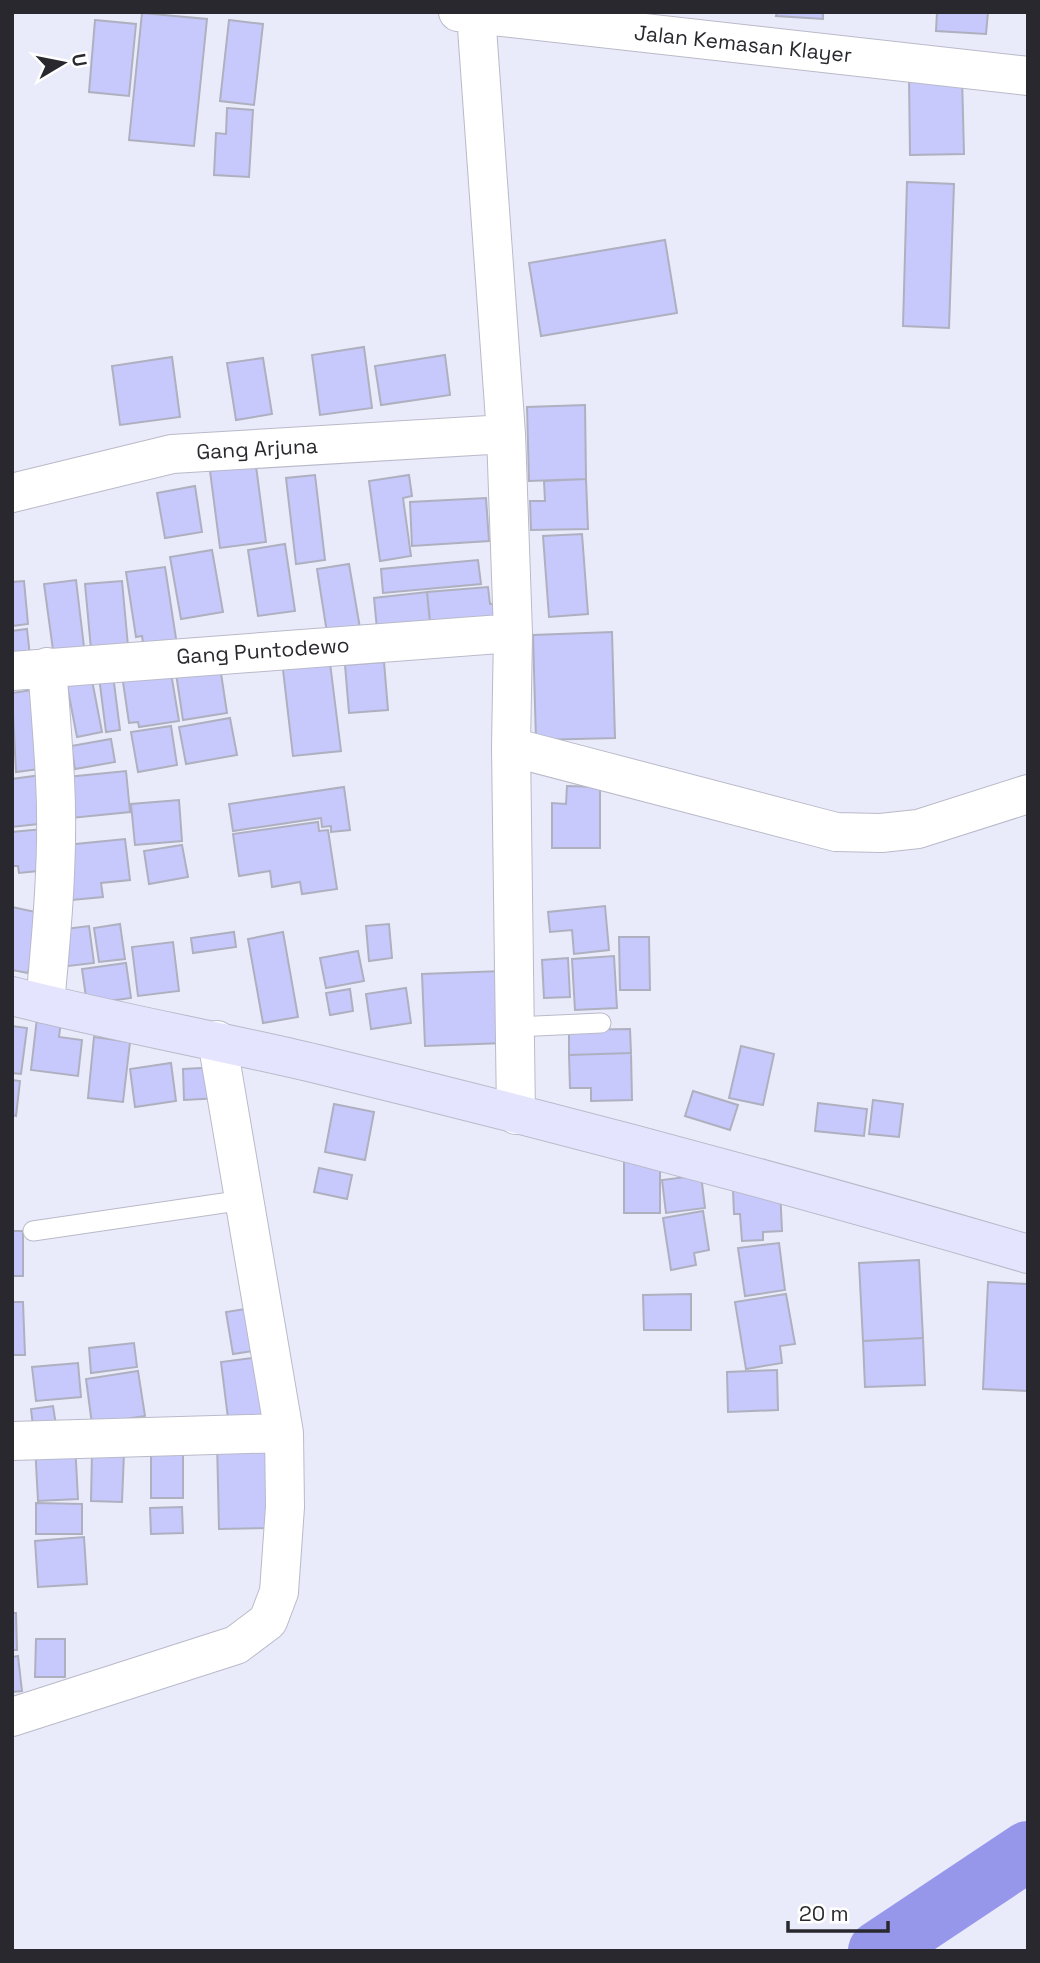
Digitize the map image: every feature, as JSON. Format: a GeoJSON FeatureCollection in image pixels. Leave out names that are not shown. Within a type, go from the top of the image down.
{"type":"FeatureCollection","features":[{"type":"Feature","properties":{"kind":"street","name":"Jalan Kemasan Klayer"},"geometry":{"type":"LineString","coordinates":[[467,13],[1028,76]]}},
{"type":"Feature","properties":{"kind":"street"},"geometry":{"type":"LineString","coordinates":[[467,13],[506,434],[513,633],[511,747],[516,1115]]}},
{"type":"Feature","properties":{"kind":"street","name":"Gang Arjuna"},"geometry":{"type":"LineString","coordinates":[[12,493],[172,454],[506,434]]}},
{"type":"Feature","properties":{"kind":"street","name":"Gang Puntodewo"},"geometry":{"type":"LineString","coordinates":[[30,669],[513,633]]}},
{"type":"Feature","properties":{"kind":"street"},"geometry":{"type":"LineString","coordinates":[[30,669],[55,780],[55,836],[54,904],[29,1000],[217,1040],[516,1115],[846,1201],[1028,1254]]}},
{"type":"Feature","properties":{"kind":"street"},"geometry":{"type":"LineString","coordinates":[[511,747],[836,832],[881,833],[918,829],[1028,794]]}},
{"type":"Feature","properties":{"kind":"street"},"geometry":{"type":"LineString","coordinates":[[12,1717],[236,1645],[268,1621],[279,1592],[285,1507],[284,1433],[217,1040]]}},
{"type":"Feature","properties":{"kind":"street"},"geometry":{"type":"LineString","coordinates":[[12,1441],[284,1433]]}},
{"type":"Feature","properties":{"kind":"lane"},"geometry":{"type":"LineString","coordinates":[[515,1027],[601,1023]]}},
{"type":"Feature","properties":{"kind":"lane"},"geometry":{"type":"LineString","coordinates":[[33,1231],[244,1200]]}},
{"type":"Feature","properties":{"kind":"building"},"geometry":{"type":"Polygon","coordinates":[[[777,12],[823,12],[823,19],[776,16],[777,12]]]}},
{"type":"Feature","properties":{"kind":"building"},"geometry":{"type":"Polygon","coordinates":[[[937,12],[988,12],[986,34],[936,31],[937,12]]]}},
{"type":"Feature","properties":{"kind":"building"},"geometry":{"type":"Polygon","coordinates":[[[142,13],[207,19],[194,146],[129,140],[142,13]]]}},
{"type":"Feature","properties":{"kind":"building"},"geometry":{"type":"Polygon","coordinates":[[[95,20],[136,24],[129,96],[89,92],[95,20]]]}},
{"type":"Feature","properties":{"kind":"building"},"geometry":{"type":"Polygon","coordinates":[[[229,20],[263,24],[254,105],[220,101],[229,20]]]}},
{"type":"Feature","properties":{"kind":"building"},"geometry":{"type":"Polygon","coordinates":[[[962,76],[964,154],[910,155],[909,77],[962,76]]]}},
{"type":"Feature","properties":{"kind":"building"},"geometry":{"type":"Polygon","coordinates":[[[227,108],[253,110],[249,177],[214,175],[216,133],[226,134],[227,108]]]}},
{"type":"Feature","properties":{"kind":"building"},"geometry":{"type":"Polygon","coordinates":[[[907,182],[954,184],[949,328],[903,326],[907,182]]]}},
{"type":"Feature","properties":{"kind":"building"},"geometry":{"type":"Polygon","coordinates":[[[665,240],[677,313],[541,336],[529,263],[665,240]]]}},
{"type":"Feature","properties":{"kind":"building"},"geometry":{"type":"Polygon","coordinates":[[[364,347],[372,408],[320,415],[312,355],[364,347]]]}},
{"type":"Feature","properties":{"kind":"building"},"geometry":{"type":"Polygon","coordinates":[[[445,355],[450,395],[381,405],[375,366],[445,355]]]}},
{"type":"Feature","properties":{"kind":"building"},"geometry":{"type":"Polygon","coordinates":[[[172,357],[180,417],[120,425],[112,366],[172,357]]]}},
{"type":"Feature","properties":{"kind":"building"},"geometry":{"type":"Polygon","coordinates":[[[263,358],[272,414],[236,420],[227,363],[263,358]]]}},
{"type":"Feature","properties":{"kind":"building"},"geometry":{"type":"Polygon","coordinates":[[[585,405],[586,479],[529,481],[527,407],[585,405]]]}},
{"type":"Feature","properties":{"kind":"building"},"geometry":{"type":"Polygon","coordinates":[[[256,466],[266,542],[220,548],[210,471],[256,466]]]}},
{"type":"Feature","properties":{"kind":"building"},"geometry":{"type":"Polygon","coordinates":[[[315,475],[325,560],[296,564],[286,478],[315,475]]]}},
{"type":"Feature","properties":{"kind":"building"},"geometry":{"type":"Polygon","coordinates":[[[409,475],[412,496],[403,498],[411,556],[380,561],[369,481],[409,475]]]}},
{"type":"Feature","properties":{"kind":"building"},"geometry":{"type":"Polygon","coordinates":[[[586,479],[588,529],[531,530],[530,501],[545,501],[544,481],[586,479]]]}},
{"type":"Feature","properties":{"kind":"building"},"geometry":{"type":"Polygon","coordinates":[[[195,486],[202,532],[165,538],[157,493],[195,486]]]}},
{"type":"Feature","properties":{"kind":"building"},"geometry":{"type":"Polygon","coordinates":[[[486,498],[489,541],[412,546],[410,502],[486,498]]]}},
{"type":"Feature","properties":{"kind":"building"},"geometry":{"type":"Polygon","coordinates":[[[582,534],[588,614],[549,617],[543,536],[582,534]]]}},
{"type":"Feature","properties":{"kind":"building"},"geometry":{"type":"Polygon","coordinates":[[[285,544],[295,611],[258,616],[248,550],[285,544]]]}},
{"type":"Feature","properties":{"kind":"building"},"geometry":{"type":"Polygon","coordinates":[[[212,550],[223,612],[181,619],[170,557],[212,550]]]}},
{"type":"Feature","properties":{"kind":"building"},"geometry":{"type":"Polygon","coordinates":[[[478,560],[481,584],[383,593],[381,569],[478,560]]]}},
{"type":"Feature","properties":{"kind":"building"},"geometry":{"type":"Polygon","coordinates":[[[349,564],[361,634],[328,639],[317,569],[349,564]]]}},
{"type":"Feature","properties":{"kind":"building"},"geometry":{"type":"Polygon","coordinates":[[[165,567],[177,645],[144,650],[142,636],[136,637],[126,572],[165,567]]]}},
{"type":"Feature","properties":{"kind":"building"},"geometry":{"type":"Polygon","coordinates":[[[76,580],[84,647],[53,650],[44,584],[76,580]]]}},
{"type":"Feature","properties":{"kind":"building"},"geometry":{"type":"Polygon","coordinates":[[[24,581],[28,624],[12,626],[12,582],[24,581]]]}},
{"type":"Feature","properties":{"kind":"building"},"geometry":{"type":"Polygon","coordinates":[[[122,581],[128,646],[91,649],[85,584],[122,581]]]}},
{"type":"Feature","properties":{"kind":"building"},"geometry":{"type":"Polygon","coordinates":[[[488,587],[490,604],[502,603],[504,624],[431,631],[427,592],[488,587]]]}},
{"type":"Feature","properties":{"kind":"building"},"geometry":{"type":"Polygon","coordinates":[[[427,592],[430,624],[377,629],[374,598],[427,592]]]}},
{"type":"Feature","properties":{"kind":"building"},"geometry":{"type":"Polygon","coordinates":[[[27,629],[30,656],[12,658],[12,631],[27,629]]]}},
{"type":"Feature","properties":{"kind":"building"},"geometry":{"type":"Polygon","coordinates":[[[612,632],[615,738],[536,740],[533,635],[612,632]]]}},
{"type":"Feature","properties":{"kind":"building"},"geometry":{"type":"Polygon","coordinates":[[[329,655],[341,751],[293,756],[282,661],[329,655]]]}},
{"type":"Feature","properties":{"kind":"building"},"geometry":{"type":"Polygon","coordinates":[[[219,660],[227,713],[183,720],[175,667],[219,660]]]}},
{"type":"Feature","properties":{"kind":"building"},"geometry":{"type":"Polygon","coordinates":[[[384,662],[388,710],[349,713],[345,665],[384,662]]]}},
{"type":"Feature","properties":{"kind":"building"},"geometry":{"type":"Polygon","coordinates":[[[170,667],[179,721],[139,727],[138,722],[129,723],[122,675],[170,667]]]}},
{"type":"Feature","properties":{"kind":"building"},"geometry":{"type":"Polygon","coordinates":[[[91,675],[102,732],[77,737],[66,680],[91,675]]]}},
{"type":"Feature","properties":{"kind":"building"},"geometry":{"type":"Polygon","coordinates":[[[113,675],[120,730],[106,732],[99,677],[113,675]]]}},
{"type":"Feature","properties":{"kind":"building"},"geometry":{"type":"Polygon","coordinates":[[[39,689],[47,768],[16,772],[12,693],[39,689]]]}},
{"type":"Feature","properties":{"kind":"building"},"geometry":{"type":"Polygon","coordinates":[[[230,718],[237,755],[186,764],[179,727],[230,718]]]}},
{"type":"Feature","properties":{"kind":"building"},"geometry":{"type":"Polygon","coordinates":[[[171,726],[177,765],[138,772],[131,732],[171,726]]]}},
{"type":"Feature","properties":{"kind":"building"},"geometry":{"type":"Polygon","coordinates":[[[111,739],[115,762],[75,769],[71,746],[111,739]]]}},
{"type":"Feature","properties":{"kind":"building"},"geometry":{"type":"Polygon","coordinates":[[[126,771],[130,812],[71,818],[67,777],[126,771]]]}},
{"type":"Feature","properties":{"kind":"building"},"geometry":{"type":"Polygon","coordinates":[[[42,775],[47,823],[12,827],[12,779],[42,775]]]}},
{"type":"Feature","properties":{"kind":"building"},"geometry":{"type":"Polygon","coordinates":[[[567,786],[600,787],[600,848],[552,848],[552,803],[566,804],[567,786]]]}},
{"type":"Feature","properties":{"kind":"building"},"geometry":{"type":"Polygon","coordinates":[[[344,787],[350,830],[331,832],[331,826],[322,827],[321,818],[233,831],[229,804],[344,787]]]}},
{"type":"Feature","properties":{"kind":"building"},"geometry":{"type":"Polygon","coordinates":[[[179,800],[182,841],[135,845],[131,804],[179,800]]]}},
{"type":"Feature","properties":{"kind":"building"},"geometry":{"type":"Polygon","coordinates":[[[318,822],[319,831],[328,830],[337,889],[302,894],[300,882],[272,887],[270,871],[239,876],[233,834],[318,822]]]}},
{"type":"Feature","properties":{"kind":"building"},"geometry":{"type":"Polygon","coordinates":[[[43,829],[48,870],[19,873],[18,866],[12,866],[12,832],[43,829]]]}},
{"type":"Feature","properties":{"kind":"building"},"geometry":{"type":"Polygon","coordinates":[[[125,839],[130,880],[101,883],[103,897],[72,900],[66,845],[125,839]]]}},
{"type":"Feature","properties":{"kind":"building"},"geometry":{"type":"Polygon","coordinates":[[[182,845],[188,877],[149,884],[144,851],[182,845]]]}},
{"type":"Feature","properties":{"kind":"building"},"geometry":{"type":"Polygon","coordinates":[[[605,906],[609,950],[574,954],[572,930],[550,932],[548,912],[605,906]]]}},
{"type":"Feature","properties":{"kind":"building"},"geometry":{"type":"Polygon","coordinates":[[[12,907],[40,913],[28,973],[12,970],[12,907]]]}},
{"type":"Feature","properties":{"kind":"building"},"geometry":{"type":"Polygon","coordinates":[[[120,924],[125,959],[99,962],[94,928],[120,924]]]}},
{"type":"Feature","properties":{"kind":"building"},"geometry":{"type":"Polygon","coordinates":[[[389,924],[392,958],[369,961],[366,926],[389,924]]]}},
{"type":"Feature","properties":{"kind":"building"},"geometry":{"type":"Polygon","coordinates":[[[89,926],[94,963],[60,967],[56,930],[89,926]]]}},
{"type":"Feature","properties":{"kind":"building"},"geometry":{"type":"Polygon","coordinates":[[[234,932],[236,947],[193,953],[191,938],[234,932]]]}},
{"type":"Feature","properties":{"kind":"building"},"geometry":{"type":"Polygon","coordinates":[[[283,932],[298,1017],[263,1023],[248,939],[283,932]]]}},
{"type":"Feature","properties":{"kind":"building"},"geometry":{"type":"Polygon","coordinates":[[[619,937],[649,937],[650,990],[620,990],[619,937]]]}},
{"type":"Feature","properties":{"kind":"building"},"geometry":{"type":"Polygon","coordinates":[[[173,942],[179,991],[138,996],[132,947],[173,942]]]}},
{"type":"Feature","properties":{"kind":"building"},"geometry":{"type":"Polygon","coordinates":[[[358,951],[364,981],[326,988],[320,958],[358,951]]]}},
{"type":"Feature","properties":{"kind":"building"},"geometry":{"type":"Polygon","coordinates":[[[614,956],[617,1008],[575,1010],[572,959],[614,956]]]}},
{"type":"Feature","properties":{"kind":"building"},"geometry":{"type":"Polygon","coordinates":[[[568,958],[570,997],[544,998],[542,960],[568,958]]]}},
{"type":"Feature","properties":{"kind":"building"},"geometry":{"type":"Polygon","coordinates":[[[126,963],[131,998],[87,1004],[82,969],[126,963]]]}},
{"type":"Feature","properties":{"kind":"building"},"geometry":{"type":"Polygon","coordinates":[[[502,971],[504,1043],[425,1046],[422,974],[502,971]]]}},
{"type":"Feature","properties":{"kind":"building"},"geometry":{"type":"Polygon","coordinates":[[[406,988],[411,1023],[371,1029],[366,994],[406,988]]]}},
{"type":"Feature","properties":{"kind":"building"},"geometry":{"type":"Polygon","coordinates":[[[350,989],[353,1011],[330,1015],[326,993],[350,989]]]}},
{"type":"Feature","properties":{"kind":"building"},"geometry":{"type":"Polygon","coordinates":[[[38,1009],[62,1013],[59,1037],[82,1040],[78,1076],[31,1070],[38,1009]]]}},
{"type":"Feature","properties":{"kind":"building"},"geometry":{"type":"Polygon","coordinates":[[[12,1026],[27,1028],[21,1074],[12,1073],[12,1026]]]}},
{"type":"Feature","properties":{"kind":"building"},"geometry":{"type":"Polygon","coordinates":[[[630,1029],[631,1053],[569,1055],[569,1030],[630,1029]]]}},
{"type":"Feature","properties":{"kind":"building"},"geometry":{"type":"Polygon","coordinates":[[[94,1037],[130,1042],[123,1102],[88,1098],[94,1037]]]}},
{"type":"Feature","properties":{"kind":"building"},"geometry":{"type":"Polygon","coordinates":[[[741,1046],[774,1054],[763,1105],[729,1098],[741,1046]]]}},
{"type":"Feature","properties":{"kind":"building"},"geometry":{"type":"Polygon","coordinates":[[[631,1053],[632,1100],[591,1101],[591,1088],[570,1088],[569,1055],[631,1053]]]}},
{"type":"Feature","properties":{"kind":"building"},"geometry":{"type":"Polygon","coordinates":[[[171,1063],[176,1101],[135,1107],[130,1069],[171,1063]]]}},
{"type":"Feature","properties":{"kind":"building"},"geometry":{"type":"Polygon","coordinates":[[[219,1067],[221,1098],[184,1100],[183,1069],[219,1067]]]}},
{"type":"Feature","properties":{"kind":"building"},"geometry":{"type":"Polygon","coordinates":[[[12,1080],[20,1081],[16,1116],[12,1115],[12,1080]]]}},
{"type":"Feature","properties":{"kind":"building"},"geometry":{"type":"Polygon","coordinates":[[[693,1091],[738,1105],[730,1130],[685,1116],[693,1091]]]}},
{"type":"Feature","properties":{"kind":"building"},"geometry":{"type":"Polygon","coordinates":[[[873,1100],[903,1104],[899,1137],[869,1134],[873,1100]]]}},
{"type":"Feature","properties":{"kind":"building"},"geometry":{"type":"Polygon","coordinates":[[[818,1103],[867,1109],[864,1136],[815,1131],[818,1103]]]}},
{"type":"Feature","properties":{"kind":"building"},"geometry":{"type":"Polygon","coordinates":[[[334,1104],[374,1112],[365,1160],[325,1152],[334,1104]]]}},
{"type":"Feature","properties":{"kind":"building"},"geometry":{"type":"Polygon","coordinates":[[[624,1160],[660,1160],[660,1213],[624,1213],[624,1160]]]}},
{"type":"Feature","properties":{"kind":"building"},"geometry":{"type":"Polygon","coordinates":[[[319,1168],[352,1175],[347,1199],[314,1192],[319,1168]]]}},
{"type":"Feature","properties":{"kind":"building"},"geometry":{"type":"Polygon","coordinates":[[[701,1175],[705,1208],[666,1213],[662,1180],[701,1175]]]}},
{"type":"Feature","properties":{"kind":"building"},"geometry":{"type":"Polygon","coordinates":[[[780,1188],[782,1231],[763,1232],[763,1240],[742,1241],[740,1214],[734,1214],[733,1190],[780,1188]]]}},
{"type":"Feature","properties":{"kind":"building"},"geometry":{"type":"Polygon","coordinates":[[[703,1211],[709,1250],[694,1253],[696,1265],[671,1270],[663,1218],[703,1211]]]}},
{"type":"Feature","properties":{"kind":"building"},"geometry":{"type":"Polygon","coordinates":[[[12,1231],[23,1231],[23,1276],[12,1276],[12,1231]]]}},
{"type":"Feature","properties":{"kind":"building"},"geometry":{"type":"Polygon","coordinates":[[[779,1243],[785,1290],[745,1296],[738,1248],[779,1243]]]}},
{"type":"Feature","properties":{"kind":"building"},"geometry":{"type":"Polygon","coordinates":[[[919,1260],[923,1338],[863,1341],[859,1263],[919,1260]]]}},
{"type":"Feature","properties":{"kind":"building"},"geometry":{"type":"Polygon","coordinates":[[[988,1282],[1028,1284],[1028,1391],[983,1389],[988,1282]]]}},
{"type":"Feature","properties":{"kind":"building"},"geometry":{"type":"Polygon","coordinates":[[[691,1294],[691,1330],[644,1330],[643,1295],[691,1294]]]}},
{"type":"Feature","properties":{"kind":"building"},"geometry":{"type":"Polygon","coordinates":[[[786,1294],[795,1344],[780,1346],[782,1363],[746,1369],[735,1302],[786,1294]]]}},
{"type":"Feature","properties":{"kind":"building"},"geometry":{"type":"Polygon","coordinates":[[[12,1302],[23,1302],[25,1355],[12,1355],[12,1302]]]}},
{"type":"Feature","properties":{"kind":"building"},"geometry":{"type":"Polygon","coordinates":[[[252,1308],[259,1350],[233,1354],[226,1312],[252,1308]]]}},
{"type":"Feature","properties":{"kind":"building"},"geometry":{"type":"Polygon","coordinates":[[[923,1338],[925,1385],[865,1387],[863,1341],[923,1338]]]}},
{"type":"Feature","properties":{"kind":"building"},"geometry":{"type":"Polygon","coordinates":[[[134,1343],[137,1367],[91,1373],[89,1348],[134,1343]]]}},
{"type":"Feature","properties":{"kind":"building"},"geometry":{"type":"Polygon","coordinates":[[[259,1357],[267,1420],[229,1426],[221,1362],[259,1357]]]}},
{"type":"Feature","properties":{"kind":"building"},"geometry":{"type":"Polygon","coordinates":[[[78,1363],[81,1397],[36,1401],[32,1367],[78,1363]]]}},
{"type":"Feature","properties":{"kind":"building"},"geometry":{"type":"Polygon","coordinates":[[[777,1370],[778,1410],[728,1412],[727,1372],[777,1370]]]}},
{"type":"Feature","properties":{"kind":"building"},"geometry":{"type":"Polygon","coordinates":[[[138,1371],[145,1416],[92,1424],[86,1379],[138,1371]]]}},
{"type":"Feature","properties":{"kind":"building"},"geometry":{"type":"Polygon","coordinates":[[[53,1406],[57,1432],[34,1435],[31,1409],[53,1406]]]}},
{"type":"Feature","properties":{"kind":"building"},"geometry":{"type":"Polygon","coordinates":[[[151,1438],[183,1439],[183,1498],[151,1498],[151,1438]]]}},
{"type":"Feature","properties":{"kind":"building"},"geometry":{"type":"Polygon","coordinates":[[[217,1441],[269,1441],[270,1528],[219,1529],[217,1441]]]}},
{"type":"Feature","properties":{"kind":"building"},"geometry":{"type":"Polygon","coordinates":[[[75,1443],[78,1499],[38,1501],[35,1445],[75,1443]]]}},
{"type":"Feature","properties":{"kind":"building"},"geometry":{"type":"Polygon","coordinates":[[[92,1452],[124,1453],[122,1502],[91,1501],[92,1452]]]}},
{"type":"Feature","properties":{"kind":"building"},"geometry":{"type":"Polygon","coordinates":[[[36,1503],[82,1504],[82,1534],[36,1534],[36,1503]]]}},
{"type":"Feature","properties":{"kind":"building"},"geometry":{"type":"Polygon","coordinates":[[[182,1507],[183,1533],[151,1534],[150,1508],[182,1507]]]}},
{"type":"Feature","properties":{"kind":"building"},"geometry":{"type":"Polygon","coordinates":[[[84,1537],[87,1584],[38,1587],[35,1541],[84,1537]]]}},
{"type":"Feature","properties":{"kind":"building"},"geometry":{"type":"Polygon","coordinates":[[[12,1613],[16,1613],[17,1650],[12,1650],[12,1613]]]}},
{"type":"Feature","properties":{"kind":"building"},"geometry":{"type":"Polygon","coordinates":[[[36,1639],[65,1639],[65,1677],[35,1677],[36,1639]]]}},
{"type":"Feature","properties":{"kind":"building"},"geometry":{"type":"Polygon","coordinates":[[[18,1656],[22,1691],[12,1692],[12,1657],[18,1656]]]}},
{"type":"Feature","properties":{"kind":"waterway"},"geometry":{"type":"LineString","coordinates":[[878,1951],[1028,1851]]}}]}
